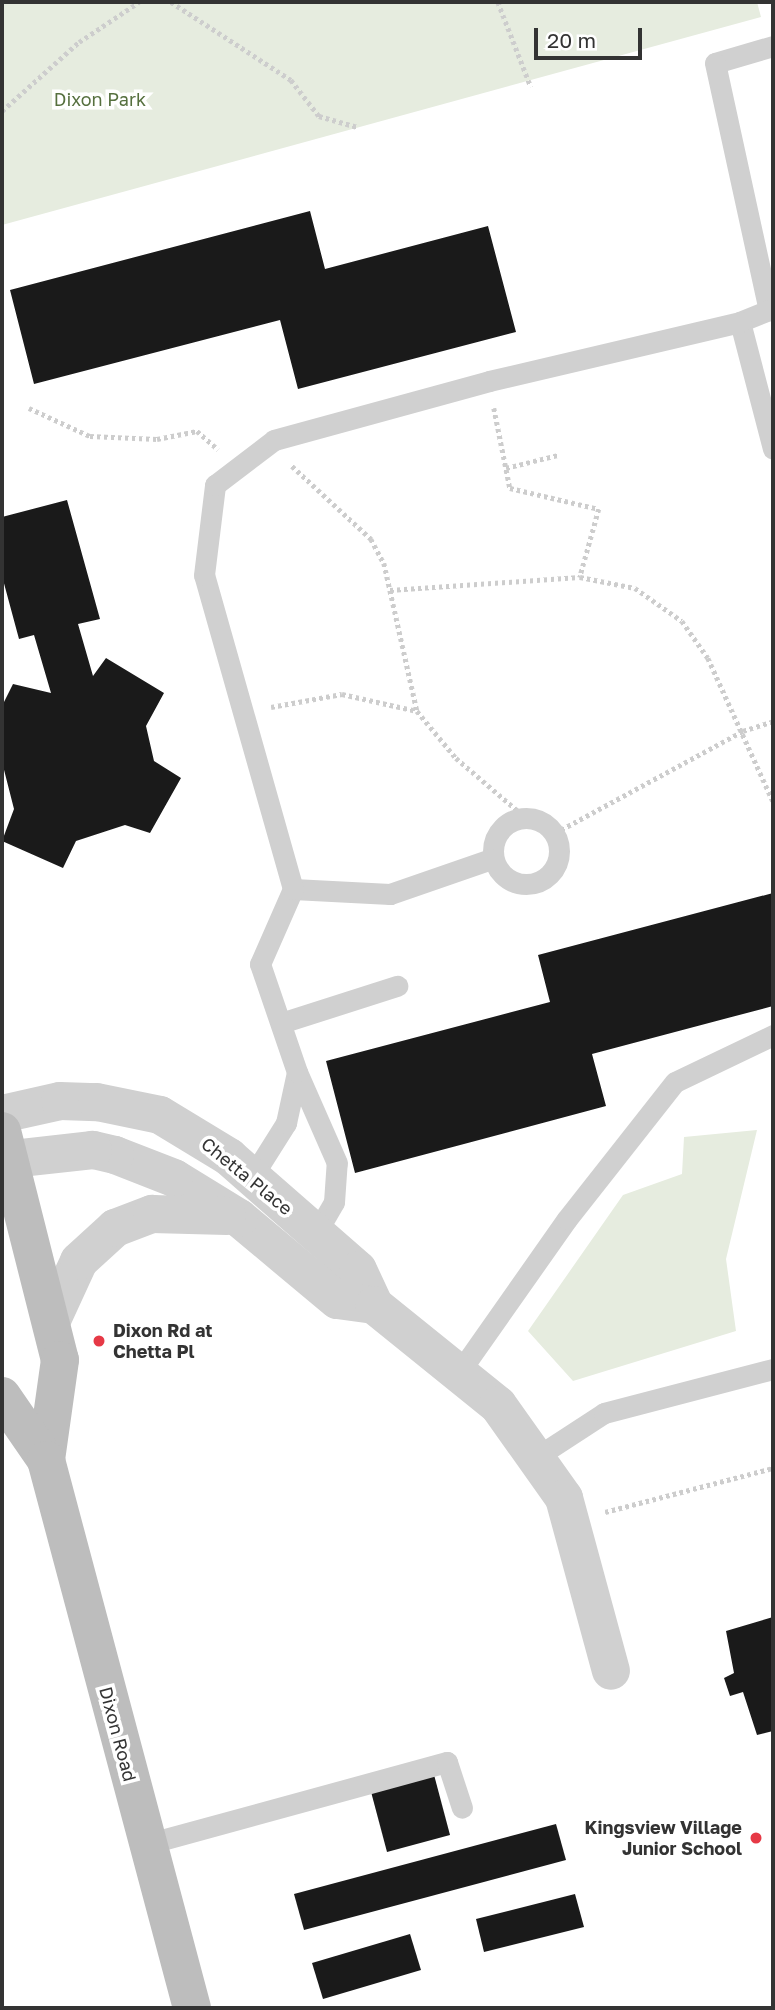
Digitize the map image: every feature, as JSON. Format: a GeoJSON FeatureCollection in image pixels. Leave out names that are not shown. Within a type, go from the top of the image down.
{"type":"FeatureCollection","features":[{"type":"Feature","properties":{"kind":"main road","name":"Dixon Road"},"geometry":{"type":"LineString","coordinates":[[4,1150],[60,1360],[46,1460]]}},
{"type":"Feature","properties":{"kind":"main road","name":"Dixon Road"},"geometry":{"type":"LineString","coordinates":[[2,1396],[46,1460],[192,2008]]}},
{"type":"Feature","properties":{"kind":"street","name":"Chetta Place"},"geometry":{"type":"LineString","coordinates":[[2,1114],[60,1101],[130,1107],[193,1132],[252,1177],[358,1270],[374,1305],[498,1405],[564,1498],[611,1671]]}},
{"type":"Feature","properties":{"kind":"street","name":"Chetta Place"},"geometry":{"type":"LineString","coordinates":[[4,1150],[93,1150],[115,1155],[174,1178],[239,1218],[337,1300],[374,1305]]}},
{"type":"Feature","properties":{"kind":"street"},"geometry":{"type":"LineString","coordinates":[[51,1322],[79,1261],[115,1228],[152,1213],[191,1211],[239,1218]]}},
{"type":"Feature","properties":{"kind":"lane"},"geometry":{"type":"LineString","coordinates":[[298,1266],[334,1202],[337,1163],[298,1072],[284,1022],[260,964],[293,889],[204,575],[215,485],[268,445],[489,381],[740,323],[771,310],[715,63],[773,46]]}},
{"type":"Feature","properties":{"kind":"lane"},"geometry":{"type":"LineString","coordinates":[[740,323],[773,449]]}},
{"type":"Feature","properties":{"kind":"lane"},"geometry":{"type":"LineString","coordinates":[[524,816],[542,821],[555,833],[559,862],[538,884],[509,883],[491,859],[498,830],[524,816]]}},
{"type":"Feature","properties":{"kind":"lane"},"geometry":{"type":"LineString","coordinates":[[293,889],[390,894],[491,859]]}},
{"type":"Feature","properties":{"kind":"lane"},"geometry":{"type":"LineString","coordinates":[[284,1022],[397,986]]}},
{"type":"Feature","properties":{"kind":"lane"},"geometry":{"type":"LineString","coordinates":[[458,1374],[567,1219],[675,1082],[773,1035]]}},
{"type":"Feature","properties":{"kind":"lane"},"geometry":{"type":"LineString","coordinates":[[252,1177],[286,1123],[298,1072]]}},
{"type":"Feature","properties":{"kind":"lane"},"geometry":{"type":"LineString","coordinates":[[536,1458],[604,1413],[773,1369]]}},
{"type":"Feature","properties":{"kind":"lane"},"geometry":{"type":"LineString","coordinates":[[147,1844],[447,1762],[462,1808]]}},
{"type":"Feature","properties":{"kind":"path"},"geometry":{"type":"LineString","coordinates":[[2,110],[79,42],[139,2]]}},
{"type":"Feature","properties":{"kind":"path"},"geometry":{"type":"LineString","coordinates":[[171,2],[291,80],[319,116],[357,127]]}},
{"type":"Feature","properties":{"kind":"path"},"geometry":{"type":"LineString","coordinates":[[498,2],[531,87]]}},
{"type":"Feature","properties":{"kind":"path"},"geometry":{"type":"LineString","coordinates":[[489,381],[510,488],[599,509],[580,577]]}},
{"type":"Feature","properties":{"kind":"path"},"geometry":{"type":"LineString","coordinates":[[29,408],[90,436],[158,439],[197,431],[239,467]]}},
{"type":"Feature","properties":{"kind":"path"},"geometry":{"type":"LineString","coordinates":[[268,445],[371,539],[390,590],[417,711],[456,758],[524,816]]}},
{"type":"Feature","properties":{"kind":"path"},"geometry":{"type":"LineString","coordinates":[[506,468],[558,455]]}},
{"type":"Feature","properties":{"kind":"path"},"geometry":{"type":"LineString","coordinates":[[390,590],[580,577],[635,588],[682,621],[708,658],[773,801]]}},
{"type":"Feature","properties":{"kind":"path"},"geometry":{"type":"LineString","coordinates":[[243,713],[342,694],[417,711]]}},
{"type":"Feature","properties":{"kind":"path"},"geometry":{"type":"LineString","coordinates":[[555,833],[743,732],[773,721]]}},
{"type":"Feature","properties":{"kind":"path"},"geometry":{"type":"LineString","coordinates":[[570,1520],[773,1468]]}},
{"type":"Feature","properties":{"kind":"green space","name":"Dixon Park"},"geometry":{"type":"Polygon","coordinates":[[[2,2],[757,2],[761,17],[2,225],[2,2]]]}},
{"type":"Feature","properties":{"kind":"green space"},"geometry":{"type":"Polygon","coordinates":[[[757,1130],[726,1259],[736,1331],[573,1381],[528,1331],[623,1195],[682,1174],[684,1137],[757,1130]]]}},
{"type":"Feature","properties":{"kind":"building"},"geometry":{"type":"Polygon","coordinates":[[[310,211],[325,269],[488,226],[516,332],[298,389],[280,320],[34,384],[10,290],[310,211]]]}},
{"type":"Feature","properties":{"kind":"building"},"geometry":{"type":"Polygon","coordinates":[[[67,500],[100,619],[78,624],[93,676],[106,658],[164,693],[146,726],[154,761],[181,778],[150,833],[125,825],[76,841],[63,868],[2,841],[14,809],[2,762],[2,706],[13,684],[51,693],[34,635],[19,639],[2,576],[2,517],[67,500]]]}},
{"type":"Feature","properties":{"kind":"building"},"geometry":{"type":"Polygon","coordinates":[[[773,893],[773,1006],[592,1054],[606,1106],[355,1173],[326,1061],[550,1002],[538,955],[773,893]]]}},
{"type":"Feature","properties":{"kind":"building"},"geometry":{"type":"Polygon","coordinates":[[[773,1617],[773,1731],[757,1735],[743,1692],[730,1696],[724,1678],[734,1673],[726,1631],[773,1617]]]}},
{"type":"Feature","properties":{"kind":"building"},"geometry":{"type":"Polygon","coordinates":[[[433,1771],[450,1835],[387,1852],[370,1788],[433,1771]]]}},
{"type":"Feature","properties":{"kind":"building"},"geometry":{"type":"Polygon","coordinates":[[[556,1824],[566,1860],[304,1930],[294,1894],[556,1824]]]}},
{"type":"Feature","properties":{"kind":"building"},"geometry":{"type":"Polygon","coordinates":[[[575,1894],[584,1927],[484,1952],[476,1919],[575,1894]]]}},
{"type":"Feature","properties":{"kind":"building"},"geometry":{"type":"Polygon","coordinates":[[[410,1934],[421,1970],[323,1999],[312,1963],[410,1934]]]}},
{"type":"Feature","properties":{"kind":"place","name":"Dixon Rd at Chetta Pl"},"geometry":{"type":"Point","coordinates":[99,1341]}},
{"type":"Feature","properties":{"kind":"place","name":"Kingsview Village Junior School"},"geometry":{"type":"Point","coordinates":[756,1838]}}]}
